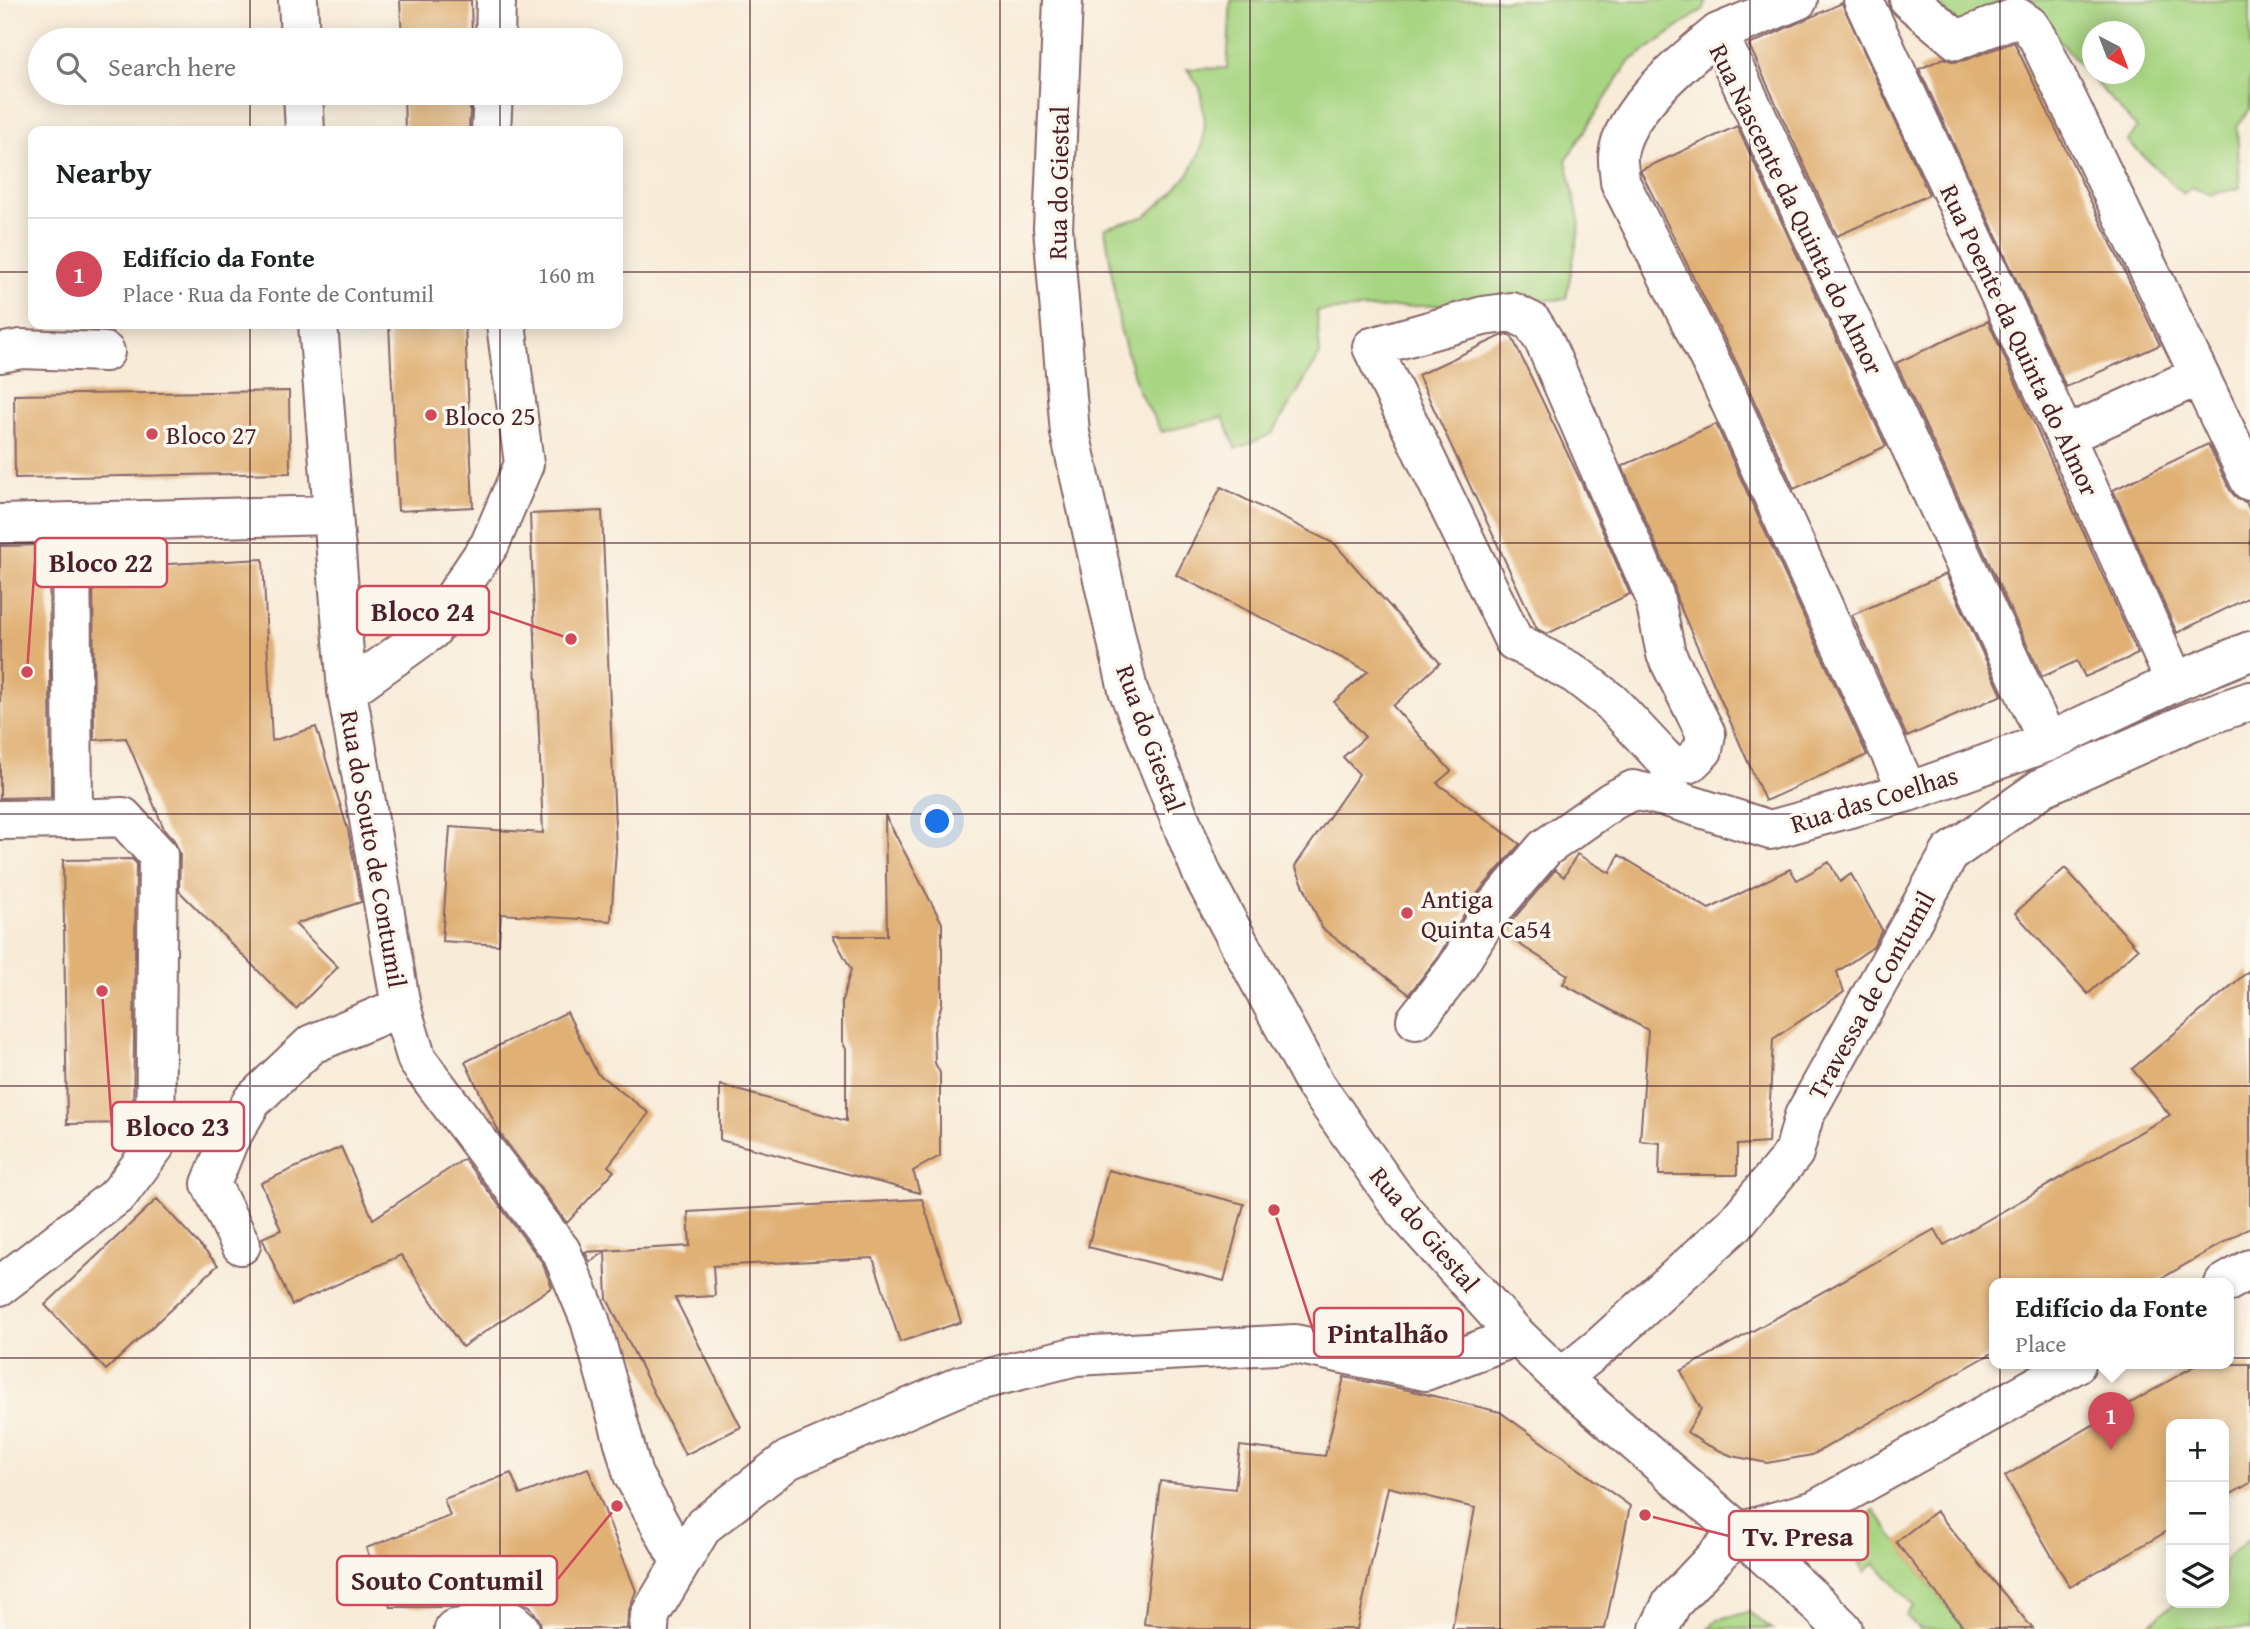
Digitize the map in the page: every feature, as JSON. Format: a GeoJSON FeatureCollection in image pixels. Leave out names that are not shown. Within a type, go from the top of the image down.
{"type":"FeatureCollection","features":[{"type":"Feature","properties":{"kind":"street"},"geometry":{"type":"LineString","coordinates":[[298,0],[299,28]]}},
{"type":"Feature","properties":{"kind":"street"},"geometry":{"type":"LineString","coordinates":[[495,28],[496,0]]}},
{"type":"Feature","properties":{"kind":"street","name":"Rua do Giestal"},"geometry":{"type":"LineString","coordinates":[[1063,0],[1053,228],[1070,433],[1128,690],[1203,876],[1315,1084],[1404,1211],[1517,1336],[1561,1378],[1739,1532],[1843,1629]]}},
{"type":"Feature","properties":{"kind":"street"},"geometry":{"type":"LineString","coordinates":[[1718,33],[1798,0]]}},
{"type":"Feature","properties":{"kind":"street","name":"Rua Poente da Quinta do Almor"},"geometry":{"type":"LineString","coordinates":[[1863,0],[2065,436],[2175,682]]}},
{"type":"Feature","properties":{"kind":"street"},"geometry":{"type":"LineString","coordinates":[[1909,0],[1957,40],[2012,18],[2017,17],[2029,25],[2038,38],[2250,481]]}},
{"type":"Feature","properties":{"kind":"street","name":"Rua Nascente da Quinta do Almor"},"geometry":{"type":"LineString","coordinates":[[1909,792],[1720,382],[1620,182],[1618,154],[1634,117],[1675,69],[1718,33],[2048,742]]}},
{"type":"Feature","properties":{"kind":"street"},"geometry":{"type":"LineString","coordinates":[[304,105],[305,126]]}},
{"type":"Feature","properties":{"kind":"street"},"geometry":{"type":"LineString","coordinates":[[492,126],[493,105]]}},
{"type":"Feature","properties":{"kind":"street"},"geometry":{"type":"LineString","coordinates":[[1512,312],[1532,322],[1544,341],[1654,596],[1666,654],[1706,734],[1703,750],[1670,782],[1611,702],[1574,674],[1514,641],[1372,346],[1483,316],[1512,312]]}},
{"type":"Feature","properties":{"kind":"street","name":"Rua do Souto de Contumil"},"geometry":{"type":"LineString","coordinates":[[318,329],[347,691],[401,1007],[417,1060],[561,1251],[590,1320],[633,1475],[681,1563]]}},
{"type":"Feature","properties":{"kind":"street","name":"Rua do Souto de Contumil"},"geometry":{"type":"LineString","coordinates":[[347,691],[432,630],[490,544],[524,464],[507,329]]}},
{"type":"Feature","properties":{"kind":"street"},"geometry":{"type":"LineString","coordinates":[[0,353],[21,349],[105,352]]}},
{"type":"Feature","properties":{"kind":"street"},"geometry":{"type":"LineString","coordinates":[[2065,436],[2198,376]]}},
{"type":"Feature","properties":{"kind":"street"},"geometry":{"type":"LineString","coordinates":[[0,524],[332,515]]}},
{"type":"Feature","properties":{"kind":"street"},"geometry":{"type":"LineString","coordinates":[[71,523],[73,819]]}},
{"type":"Feature","properties":{"kind":"street","name":"Rua das Coelhas"},"geometry":{"type":"LineString","coordinates":[[1416,1020],[1456,969],[1492,910],[1545,848],[1612,801],[1633,790],[1670,782],[1770,830],[1909,792],[2048,742],[2175,682],[2250,651]]}},
{"type":"Feature","properties":{"kind":"street","name":"Travessa de Contumil"},"geometry":{"type":"LineString","coordinates":[[1561,1378],[1602,1345],[1735,1224],[1794,1153],[1804,1116],[1950,853],[2043,787],[2192,721],[2250,701]]}},
{"type":"Feature","properties":{"kind":"street"},"geometry":{"type":"LineString","coordinates":[[0,820],[122,817],[158,855],[155,1146],[119,1194],[0,1286]]}},
{"type":"Feature","properties":{"kind":"street","name":"Rua do Souto de Contumil"},"geometry":{"type":"LineString","coordinates":[[241,1245],[211,1184],[228,1142],[252,1101],[312,1044],[401,1007]]}},
{"type":"Feature","properties":{"kind":"street"},"geometry":{"type":"LineString","coordinates":[[2234,1278],[2250,1269]]}},
{"type":"Feature","properties":{"kind":"street"},"geometry":{"type":"LineString","coordinates":[[649,1629],[650,1615],[703,1526],[788,1460],[962,1385],[1076,1356],[1295,1344],[1425,1371],[1517,1336]]}},
{"type":"Feature","properties":{"kind":"street"},"geometry":{"type":"LineString","coordinates":[[1659,1629],[1672,1603],[1739,1532],[1815,1510],[2067,1369]]}},
{"type":"Feature","properties":{"kind":"street"},"geometry":{"type":"LineString","coordinates":[[454,1629],[512,1622],[520,1629]]}},
{"type":"Feature","properties":{"kind":"green space"},"geometry":{"type":"Polygon","coordinates":[[[1231,0],[1706,0],[1704,9],[1629,62],[1566,160],[1580,224],[1566,299],[1317,311],[1320,355],[1272,434],[1236,449],[1223,417],[1162,432],[1138,390],[1120,328],[1105,228],[1146,216],[1172,193],[1190,172],[1202,147],[1205,122],[1200,88],[1187,69],[1227,68],[1231,0]]]}},
{"type":"Feature","properties":{"kind":"green space"},"geometry":{"type":"Polygon","coordinates":[[[1929,0],[2250,0],[2250,109],[2237,126],[2240,188],[2211,195],[2192,187],[2183,194],[2128,141],[2137,128],[2097,84],[2145,84],[2145,21],[2082,21],[2082,67],[2030,6],[1964,31],[1929,0]]]}},
{"type":"Feature","properties":{"kind":"green space"},"geometry":{"type":"Polygon","coordinates":[[[1874,1510],[1965,1629],[1919,1629],[1906,1615],[1914,1606],[1875,1563],[1865,1572],[1856,1554],[1856,1539],[1862,1525],[1874,1510]]]}},
{"type":"Feature","properties":{"kind":"green space"},"geometry":{"type":"Polygon","coordinates":[[[2250,1538],[2250,1629],[2143,1629],[2168,1608],[2229,1608],[2229,1556],[2250,1538]]]}},
{"type":"Feature","properties":{"kind":"green space"},"geometry":{"type":"Polygon","coordinates":[[[1749,1612],[1772,1629],[1709,1629],[1718,1619],[1749,1612]]]}},
{"type":"Feature","properties":{"kind":"building"},"geometry":{"type":"Polygon","coordinates":[[[400,0],[471,0],[472,28],[401,28],[400,0]]]}},
{"type":"Feature","properties":{"kind":"building"},"geometry":{"type":"Polygon","coordinates":[[[1842,3],[1929,195],[1837,236],[1749,45],[1842,3]]]}},
{"type":"Feature","properties":{"kind":"building"},"geometry":{"type":"Polygon","coordinates":[[[2014,42],[2160,345],[2066,387],[1919,69],[1944,58],[1954,62],[1965,60],[2014,42]]]}},
{"type":"Feature","properties":{"kind":"building"},"geometry":{"type":"Polygon","coordinates":[[[404,105],[470,105],[469,126],[405,126],[404,105]]]}},
{"type":"Feature","properties":{"kind":"building"},"geometry":{"type":"Polygon","coordinates":[[[1737,126],[1886,446],[1794,489],[1741,372],[1641,172],[1737,126]]]}},
{"type":"Feature","properties":{"kind":"building"},"geometry":{"type":"Polygon","coordinates":[[[1988,321],[2138,654],[2085,677],[2077,661],[2042,677],[1896,363],[1988,321]]]}},
{"type":"Feature","properties":{"kind":"building","name":"Bloco 25"},"geometry":{"type":"Polygon","coordinates":[[[389,329],[465,329],[473,507],[398,511],[389,329]]]}},
{"type":"Feature","properties":{"kind":"building"},"geometry":{"type":"Polygon","coordinates":[[[1508,335],[1512,337],[1582,484],[1630,594],[1547,634],[1537,629],[1418,375],[1508,335]]]}},
{"type":"Feature","properties":{"kind":"building","name":"Bloco 27"},"geometry":{"type":"Polygon","coordinates":[[[289,391],[290,473],[15,478],[14,395],[289,391]]]}},
{"type":"Feature","properties":{"kind":"building"},"geometry":{"type":"Polygon","coordinates":[[[1716,424],[1867,755],[1765,801],[1622,466],[1716,424]]]}},
{"type":"Feature","properties":{"kind":"building"},"geometry":{"type":"Polygon","coordinates":[[[2208,444],[2230,490],[2237,499],[2246,502],[2250,511],[2250,597],[2177,633],[2113,490],[2208,444]]]}},
{"type":"Feature","properties":{"kind":"building"},"geometry":{"type":"Polygon","coordinates":[[[1221,487],[1335,544],[1440,663],[1393,706],[1451,771],[1437,783],[1520,844],[1475,896],[1438,957],[1409,994],[1322,928],[1295,866],[1359,774],[1343,757],[1365,737],[1334,702],[1368,671],[1176,575],[1221,487]]]}},
{"type":"Feature","properties":{"kind":"building"},"geometry":{"type":"Polygon","coordinates":[[[602,511],[616,850],[611,921],[501,914],[499,945],[442,941],[450,827],[543,833],[530,514],[602,511]]]}},
{"type":"Feature","properties":{"kind":"building"},"geometry":{"type":"Polygon","coordinates":[[[49,545],[51,797],[0,798],[0,546],[49,545]]]}},
{"type":"Feature","properties":{"kind":"building"},"geometry":{"type":"Polygon","coordinates":[[[263,559],[272,741],[316,727],[348,830],[361,902],[295,924],[338,967],[296,1009],[179,891],[180,854],[174,840],[164,829],[126,738],[94,740],[93,568],[263,559]]]}},
{"type":"Feature","properties":{"kind":"building"},"geometry":{"type":"Polygon","coordinates":[[[1946,574],[2002,695],[1907,737],[1852,615],[1946,574]]]}},
{"type":"Feature","properties":{"kind":"building"},"geometry":{"type":"Polygon","coordinates":[[[885,815],[942,923],[942,1003],[934,1031],[935,1063],[940,1073],[940,1156],[913,1171],[920,1193],[720,1140],[720,1085],[846,1121],[846,1049],[842,1041],[842,1001],[851,969],[833,936],[887,936],[885,815]]]}},
{"type":"Feature","properties":{"kind":"building"},"geometry":{"type":"Polygon","coordinates":[[[1577,854],[1610,873],[1619,855],[1709,909],[1790,869],[1797,880],[1829,862],[1840,882],[1851,874],[1882,930],[1873,947],[1837,972],[1844,992],[1773,1039],[1768,1143],[1737,1145],[1737,1175],[1659,1175],[1660,1143],[1640,1141],[1648,1030],[1563,984],[1568,975],[1503,934],[1555,870],[1564,877],[1577,854]]]}},
{"type":"Feature","properties":{"kind":"building"},"geometry":{"type":"Polygon","coordinates":[[[132,859],[136,863],[133,1123],[67,1124],[63,860],[132,859]]]}},
{"type":"Feature","properties":{"kind":"building"},"geometry":{"type":"Polygon","coordinates":[[[2065,868],[2138,949],[2088,994],[2015,913],[2065,868]]]}},
{"type":"Feature","properties":{"kind":"building"},"geometry":{"type":"Polygon","coordinates":[[[2250,970],[2250,1227],[2162,1278],[1989,1278],[1989,1355],[1812,1455],[1767,1463],[1732,1456],[1705,1444],[1687,1432],[1701,1409],[1681,1371],[1935,1229],[1944,1245],[2170,1115],[2132,1069],[2250,970]]]}},
{"type":"Feature","properties":{"kind":"building"},"geometry":{"type":"Polygon","coordinates":[[[567,1012],[597,1073],[649,1113],[608,1166],[614,1171],[567,1223],[499,1132],[465,1062],[567,1012]]]}},
{"type":"Feature","properties":{"kind":"building"},"geometry":{"type":"Polygon","coordinates":[[[341,1147],[373,1219],[464,1159],[542,1262],[552,1287],[462,1347],[401,1255],[292,1305],[262,1238],[281,1230],[261,1183],[341,1147]]]}},
{"type":"Feature","properties":{"kind":"building"},"geometry":{"type":"Polygon","coordinates":[[[1108,1170],[1244,1204],[1224,1281],[1088,1247],[1108,1170]]]}},
{"type":"Feature","properties":{"kind":"building"},"geometry":{"type":"Polygon","coordinates":[[[157,1199],[218,1265],[106,1370],[45,1305],[157,1199]]]}},
{"type":"Feature","properties":{"kind":"building"},"geometry":{"type":"Polygon","coordinates":[[[922,1199],[961,1322],[900,1342],[873,1258],[713,1266],[715,1296],[675,1298],[741,1427],[685,1455],[607,1299],[605,1252],[590,1262],[585,1252],[690,1246],[688,1212],[922,1199]]]}},
{"type":"Feature","properties":{"kind":"building"},"geometry":{"type":"Polygon","coordinates":[[[2234,1364],[2250,1364],[2250,1483],[2229,1495],[2229,1419],[2166,1419],[2166,1532],[2070,1587],[2005,1476],[2189,1369],[2234,1369],[2234,1364]]]}},
{"type":"Feature","properties":{"kind":"building"},"geometry":{"type":"Polygon","coordinates":[[[1344,1377],[1500,1412],[1630,1506],[1605,1629],[1452,1629],[1475,1508],[1388,1487],[1357,1629],[1197,1629],[1144,1624],[1160,1481],[1235,1489],[1240,1446],[1325,1456],[1344,1377]]]}},
{"type":"Feature","properties":{"kind":"building"},"geometry":{"type":"Polygon","coordinates":[[[588,1468],[636,1591],[628,1613],[627,1629],[541,1629],[540,1621],[530,1606],[518,1601],[457,1607],[390,1607],[366,1548],[450,1516],[444,1499],[511,1473],[520,1495],[588,1468]]]}},
{"type":"Feature","properties":{"kind":"building"},"geometry":{"type":"Polygon","coordinates":[[[1936,1511],[2033,1629],[1965,1629],[1896,1542],[1936,1511]]]}},
{"type":"Feature","properties":{"kind":"place","name":"Bloco 25"},"geometry":{"type":"Point","coordinates":[431,415]}},
{"type":"Feature","properties":{"kind":"place","name":"Bloco 27"},"geometry":{"type":"Point","coordinates":[152,434]}},
{"type":"Feature","properties":{"kind":"place","name":"Bloco 24"},"geometry":{"type":"Point","coordinates":[571,639]}},
{"type":"Feature","properties":{"kind":"place","name":"Bloco 22"},"geometry":{"type":"Point","coordinates":[27,672]}},
{"type":"Feature","properties":{"kind":"place","name":"Antiga Quinta Ca54"},"geometry":{"type":"Point","coordinates":[1407,913]}},
{"type":"Feature","properties":{"kind":"place","name":"Bloco 23"},"geometry":{"type":"Point","coordinates":[102,991]}},
{"type":"Feature","properties":{"kind":"place","name":"Pintalhão"},"geometry":{"type":"Point","coordinates":[1274,1210]}},
{"type":"Feature","properties":{"kind":"place","name":"Edifício da Fonte"},"geometry":{"type":"Point","coordinates":[2111,1450]}},
{"type":"Feature","properties":{"kind":"place","name":"Souto Contumil"},"geometry":{"type":"Point","coordinates":[617,1506]}},
{"type":"Feature","properties":{"kind":"place","name":"Tv. Presa"},"geometry":{"type":"Point","coordinates":[1645,1515]}}]}
